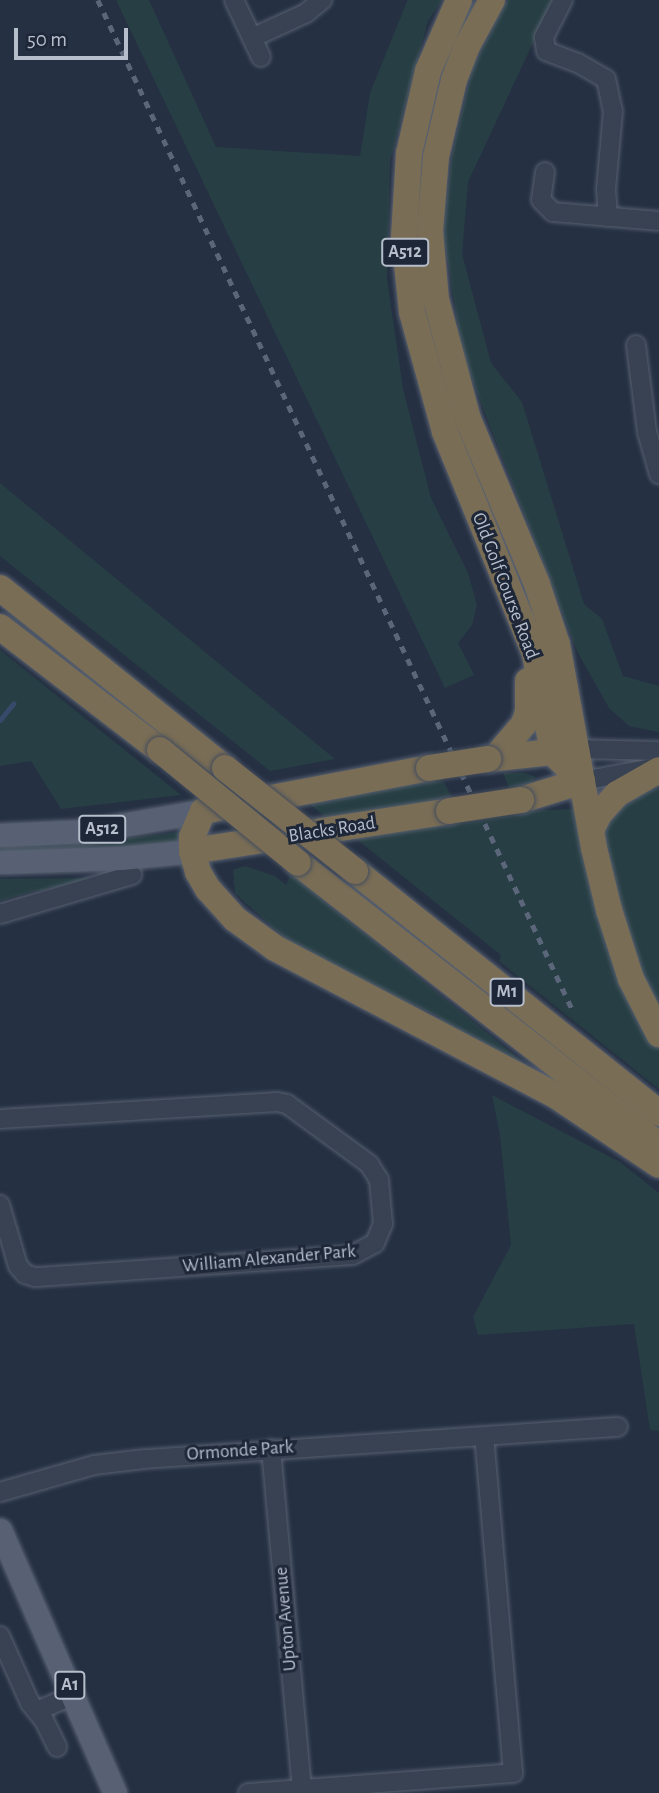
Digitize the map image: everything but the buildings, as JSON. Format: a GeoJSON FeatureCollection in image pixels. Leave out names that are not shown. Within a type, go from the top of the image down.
{"type":"FeatureCollection","features":[{"type":"Feature","properties":{"kind":"highway","name":"Old Golf Course Road"},"geometry":{"type":"LineString","coordinates":[[459,0],[441,36],[416,111],[405,195],[406,274],[417,341],[441,421],[535,654],[565,751],[582,781],[616,937],[631,979],[659,1034]]}},
{"type":"Feature","properties":{"kind":"highway","name":"Old Golf Course Road"},"geometry":{"type":"LineString","coordinates":[[492,0],[467,47],[443,118],[431,196],[430,231],[435,287],[442,330],[468,419],[537,584],[557,644],[565,751]]}},
{"type":"Feature","properties":{"kind":"highway","name":"M1"},"geometry":{"type":"LineString","coordinates":[[0,588],[659,1112]]}},
{"type":"Feature","properties":{"kind":"highway","name":"A512"},"geometry":{"type":"LineString","coordinates":[[492,759],[521,730],[528,712],[526,653],[513,597]]}},
{"type":"Feature","properties":{"kind":"highway","name":"M1"},"geometry":{"type":"LineString","coordinates":[[0,626],[659,1146]]}},
{"type":"Feature","properties":{"kind":"highway","name":"A512"},"geometry":{"type":"LineString","coordinates":[[202,811],[429,768],[565,751]]}},
{"type":"Feature","properties":{"kind":"highway"},"geometry":{"type":"LineString","coordinates":[[591,830],[599,814],[617,794],[659,769]]}},
{"type":"Feature","properties":{"kind":"highway","name":"Blacks Road"},"geometry":{"type":"LineString","coordinates":[[192,851],[521,800],[582,781]]}},
{"type":"Feature","properties":{"kind":"highway"},"geometry":{"type":"LineString","coordinates":[[202,811],[194,828],[192,851],[198,872],[208,889],[234,919],[254,935],[307,966],[555,1095],[659,1165]]}},
{"type":"Feature","properties":{"kind":"main road","name":"A512"},"geometry":{"type":"LineString","coordinates":[[0,835],[88,831],[202,811]]}},
{"type":"Feature","properties":{"kind":"main road","name":"Blacks Road"},"geometry":{"type":"LineString","coordinates":[[0,862],[121,858],[192,851]]}},
{"type":"Feature","properties":{"kind":"main road","name":"A1"},"geometry":{"type":"LineString","coordinates":[[0,1530],[115,1793]]}},
{"type":"Feature","properties":{"kind":"street"},"geometry":{"type":"LineString","coordinates":[[234,0],[261,57]]}},
{"type":"Feature","properties":{"kind":"street"},"geometry":{"type":"LineString","coordinates":[[252,38],[306,13],[323,0]]}},
{"type":"Feature","properties":{"kind":"street"},"geometry":{"type":"LineString","coordinates":[[563,0],[544,37],[546,51],[578,62],[606,79],[613,111],[606,189],[608,217]]}},
{"type":"Feature","properties":{"kind":"street"},"geometry":{"type":"LineString","coordinates":[[545,172],[541,200],[553,212],[659,221]]}},
{"type":"Feature","properties":{"kind":"street"},"geometry":{"type":"LineString","coordinates":[[636,345],[647,432],[659,474]]}},
{"type":"Feature","properties":{"kind":"street"},"geometry":{"type":"LineString","coordinates":[[565,751],[659,751]]}},
{"type":"Feature","properties":{"kind":"street","name":"Blacks Road"},"geometry":{"type":"LineString","coordinates":[[582,781],[659,769]]}},
{"type":"Feature","properties":{"kind":"street"},"geometry":{"type":"LineString","coordinates":[[0,914],[132,875]]}},
{"type":"Feature","properties":{"kind":"street","name":"William Alexander Park"},"geometry":{"type":"LineString","coordinates":[[0,1119],[276,1102],[299,1111],[369,1164],[379,1181],[383,1224],[380,1235],[367,1249],[352,1255],[35,1277],[25,1274],[18,1266],[0,1205]]}},
{"type":"Feature","properties":{"kind":"street","name":"Ormonde Park"},"geometry":{"type":"LineString","coordinates":[[0,1492],[94,1465],[271,1449],[618,1427]]}},
{"type":"Feature","properties":{"kind":"street"},"geometry":{"type":"LineString","coordinates":[[248,1793],[513,1773],[484,1436]]}},
{"type":"Feature","properties":{"kind":"street","name":"Upton Avenue"},"geometry":{"type":"LineString","coordinates":[[271,1449],[302,1788]]}},
{"type":"Feature","properties":{"kind":"street"},"geometry":{"type":"LineString","coordinates":[[0,1636],[30,1703],[57,1747]]}},
{"type":"Feature","properties":{"kind":"street"},"geometry":{"type":"LineString","coordinates":[[37,1711],[74,1695]]}},
{"type":"Feature","properties":{"kind":"green space"},"geometry":{"type":"Polygon","coordinates":[[[116,0],[149,0],[216,147],[360,156],[370,93],[408,0],[442,0],[428,21],[390,161],[387,278],[403,389],[431,498],[468,573],[477,605],[472,625],[458,643],[474,675],[445,688],[116,0]]]}},
{"type":"Feature","properties":{"kind":"green space"},"geometry":{"type":"Polygon","coordinates":[[[507,0],[553,0],[468,182],[462,254],[491,363],[522,402],[584,604],[602,619],[623,676],[659,686],[659,732],[629,726],[609,708],[577,651],[463,356],[443,233],[452,154],[473,66],[507,0]]]}},
{"type":"Feature","properties":{"kind":"green space"},"geometry":{"type":"Polygon","coordinates":[[[0,483],[335,759],[270,771],[0,556],[0,483]]]}},
{"type":"Feature","properties":{"kind":"green space"},"geometry":{"type":"Polygon","coordinates":[[[0,650],[181,795],[61,809],[31,761],[0,766],[0,650]]]}},
{"type":"Feature","properties":{"kind":"green space"},"geometry":{"type":"Polygon","coordinates":[[[503,773],[524,773],[536,777],[527,786],[511,793],[503,773]]]}},
{"type":"Feature","properties":{"kind":"green space"},"geometry":{"type":"Polygon","coordinates":[[[442,778],[454,801],[330,821],[305,800],[442,778]]]}},
{"type":"Feature","properties":{"kind":"green space"},"geometry":{"type":"Polygon","coordinates":[[[659,788],[659,1007],[636,1008],[659,1049],[659,1089],[499,961],[501,955],[354,837],[541,810],[578,809],[659,788]]]}},
{"type":"Feature","properties":{"kind":"green space"},"geometry":{"type":"Polygon","coordinates":[[[179,832],[179,843],[22,853],[0,850],[0,847],[63,846],[179,832]]]}},
{"type":"Feature","properties":{"kind":"green space"},"geometry":{"type":"Polygon","coordinates":[[[245,866],[275,876],[286,885],[291,874],[550,1084],[438,1025],[440,1017],[368,985],[286,939],[235,893],[233,870],[245,866]]]}},
{"type":"Feature","properties":{"kind":"green space"},"geometry":{"type":"Polygon","coordinates":[[[101,878],[27,893],[0,901],[0,879],[101,878]]]}},
{"type":"Feature","properties":{"kind":"green space"},"geometry":{"type":"Polygon","coordinates":[[[492,1095],[620,1162],[659,1193],[659,1431],[650,1430],[634,1324],[478,1335],[473,1317],[511,1245],[500,1135],[492,1095]]]}},
{"type":"Feature","properties":{"kind":"waterway"},"geometry":{"type":"LineString","coordinates":[[0,720],[13,704]]}},
{"type":"Feature","properties":{"kind":"railway"},"geometry":{"type":"LineString","coordinates":[[98,0],[574,1013]]}}]}
